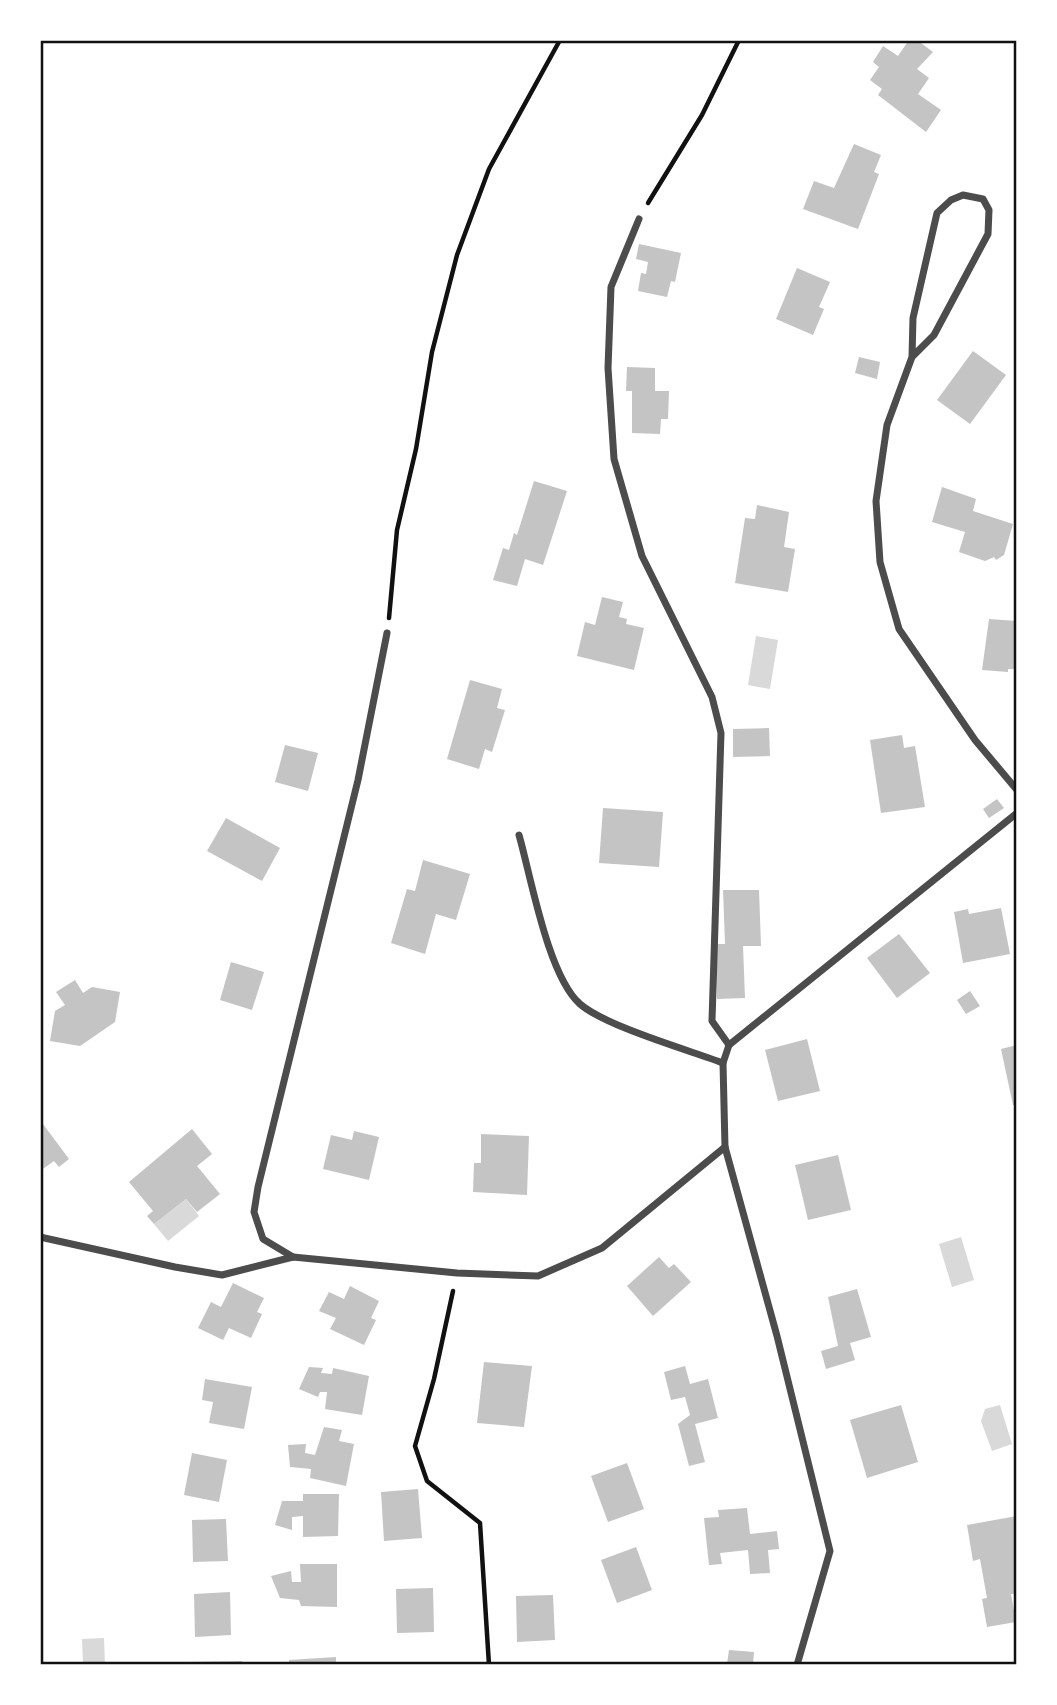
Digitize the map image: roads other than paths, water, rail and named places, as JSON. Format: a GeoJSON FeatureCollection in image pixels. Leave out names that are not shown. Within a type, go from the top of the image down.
{"type":"FeatureCollection","features":[{"type":"Feature","properties":{"kind":"street"},"geometry":{"type":"LineString","coordinates":[[912,357],[934,335],[988,234],[989,210],[983,199],[963,195],[951,200],[937,213],[913,318],[912,357],[887,425],[876,501],[880,562],[899,629],[975,740],[1017,790]]}},
{"type":"Feature","properties":{"kind":"street"},"geometry":{"type":"LineString","coordinates":[[639,219],[611,287],[608,368],[614,459],[642,556],[712,698],[721,733],[712,1021],[729,1045]]}},
{"type":"Feature","properties":{"kind":"street"},"geometry":{"type":"LineString","coordinates":[[293,1258],[263,1239],[254,1212],[358,780],[387,633]]}},
{"type":"Feature","properties":{"kind":"street"},"geometry":{"type":"LineString","coordinates":[[797,1665],[831,1551],[777,1336],[725,1147],[723,1063],[729,1045],[1017,813]]}},
{"type":"Feature","properties":{"kind":"street"},"geometry":{"type":"LineString","coordinates":[[519,835],[557,973],[579,1004],[612,1022],[723,1063]]}},
{"type":"Feature","properties":{"kind":"street"},"geometry":{"type":"LineString","coordinates":[[40,1237],[222,1275],[293,1258],[457,1273],[538,1276],[602,1248],[725,1147]]}}]}
